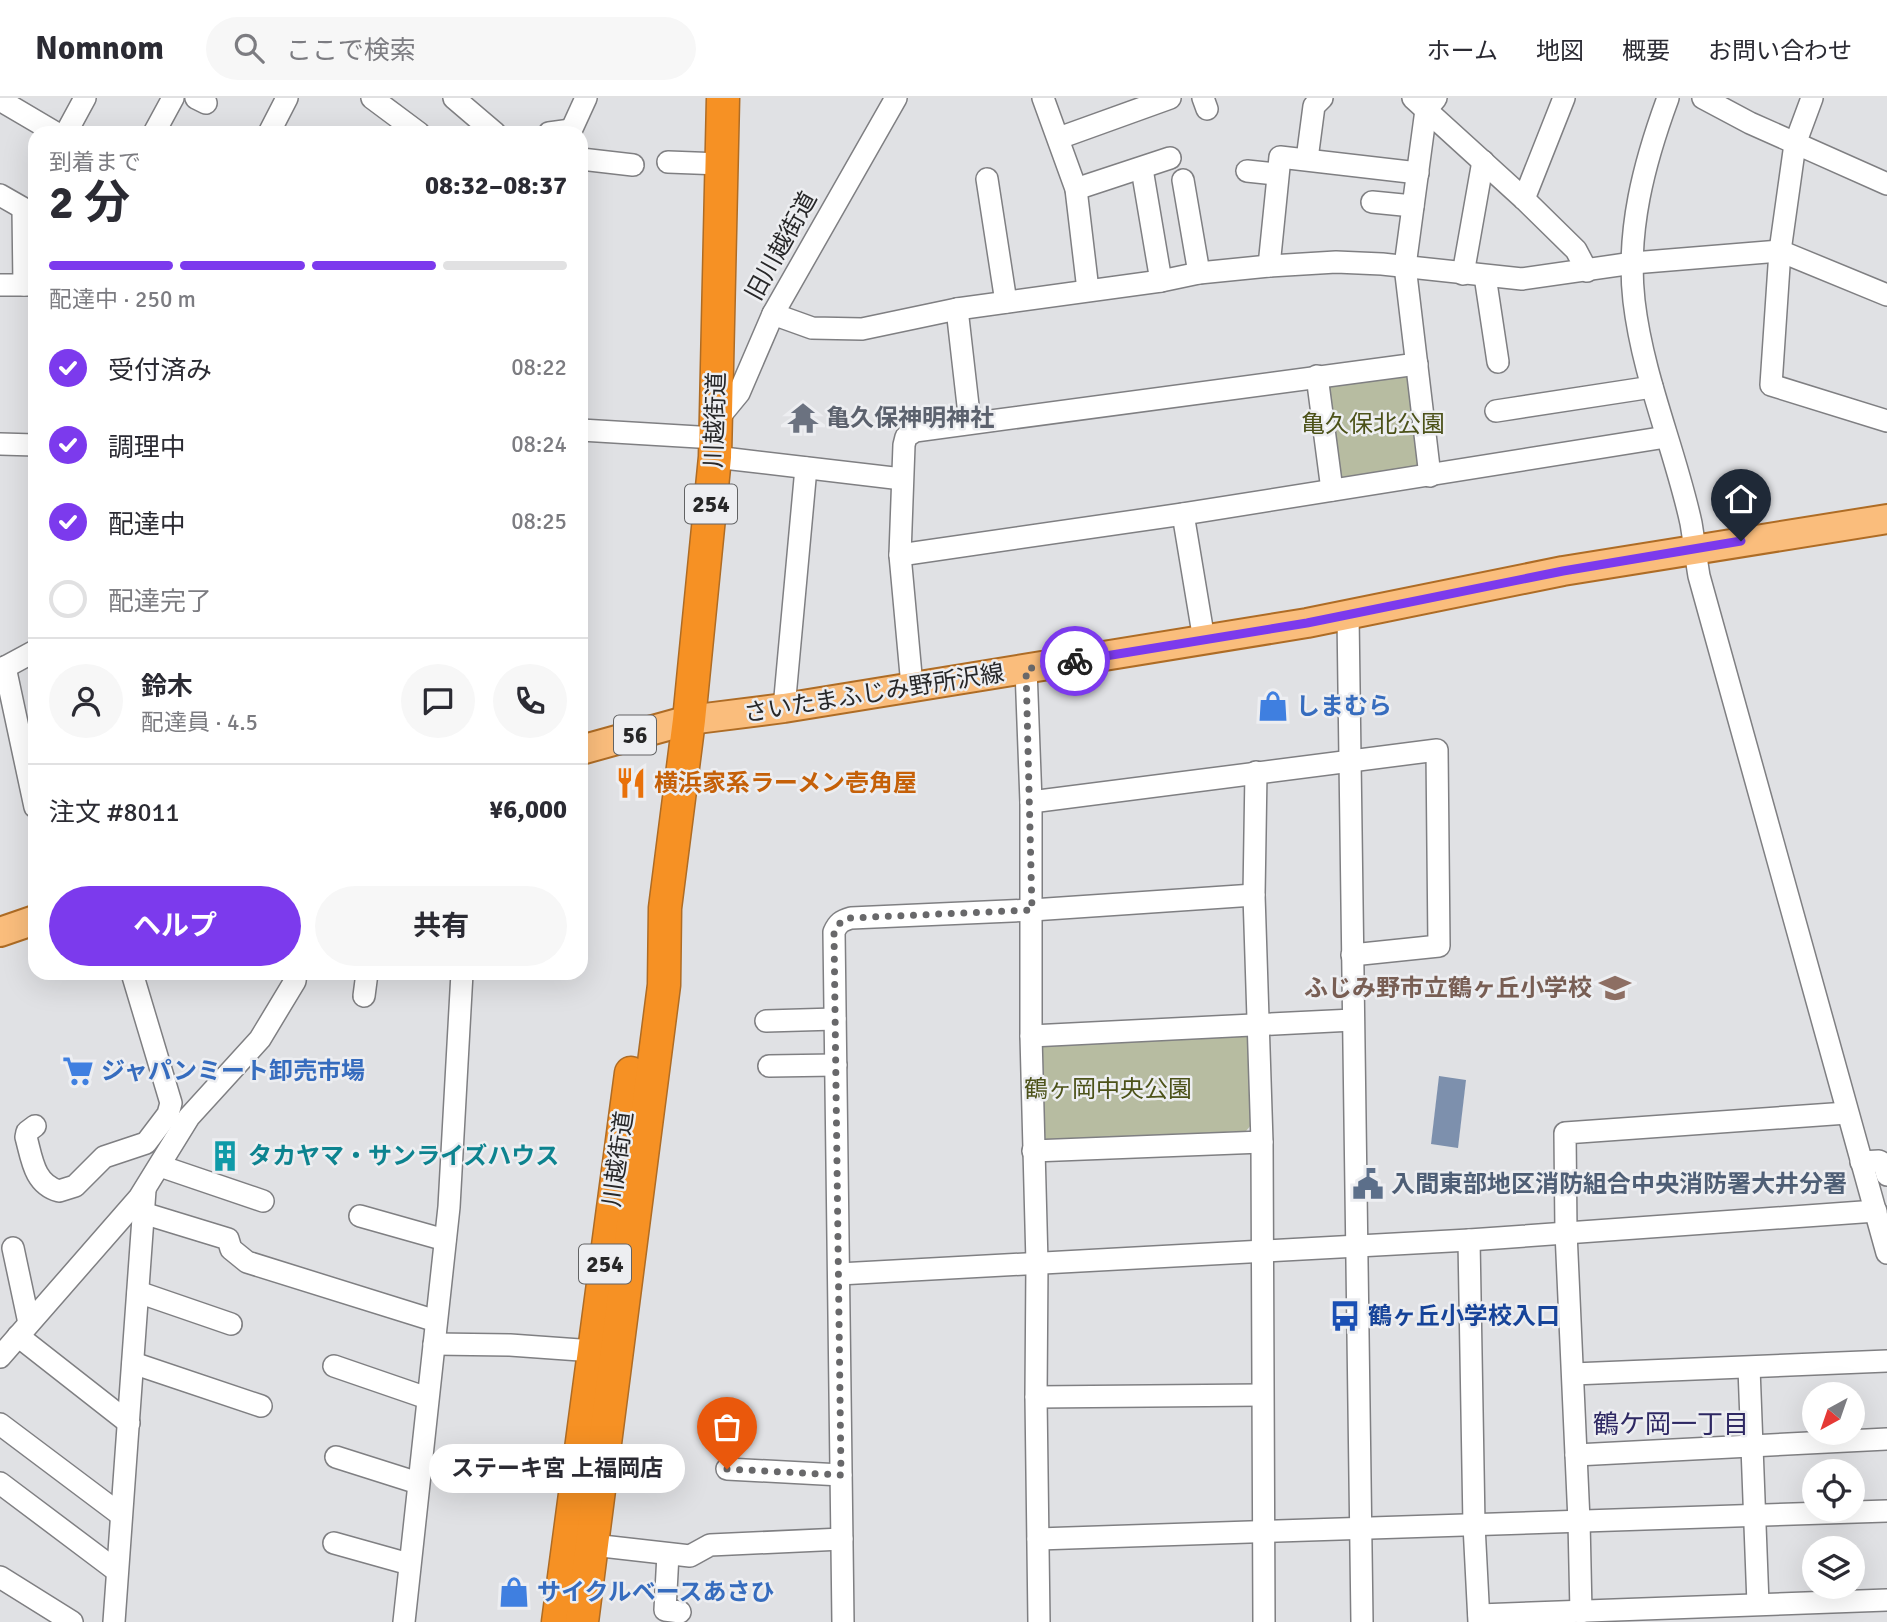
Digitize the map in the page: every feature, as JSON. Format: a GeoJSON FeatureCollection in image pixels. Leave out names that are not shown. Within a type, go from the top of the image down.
{"type":"FeatureCollection","features":[{"type":"Feature","properties":{"kind":"highway","name":"川越街道"},"geometry":{"type":"LineString","coordinates":[[582,1622],[664,985],[665,908],[689,720],[716,439],[723,98]]}},
{"type":"Feature","properties":{"kind":"highway","name":"川越街道"},"geometry":{"type":"LineString","coordinates":[[558,1622],[615,1181],[645,983],[665,908]]}},
{"type":"Feature","properties":{"kind":"main road","name":"さいたまふじみ野所沢線"},"geometry":{"type":"LineString","coordinates":[[689,720],[784,708],[1204,640],[1348,615],[1563,571],[1887,519]]}},
{"type":"Feature","properties":{"kind":"main road","name":"56"},"geometry":{"type":"LineString","coordinates":[[588,748],[689,720]]}},
{"type":"Feature","properties":{"kind":"main road"},"geometry":{"type":"LineString","coordinates":[[0,932],[28,922]]}},
{"type":"Feature","properties":{"kind":"street"},"geometry":{"type":"LineString","coordinates":[[70,126],[85,98]]}},
{"type":"Feature","properties":{"kind":"street"},"geometry":{"type":"LineString","coordinates":[[158,126],[173,98]]}},
{"type":"Feature","properties":{"kind":"street"},"geometry":{"type":"LineString","coordinates":[[273,126],[287,98]]}},
{"type":"Feature","properties":{"kind":"street"},"geometry":{"type":"LineString","coordinates":[[372,98],[409,126]]}},
{"type":"Feature","properties":{"kind":"street"},"geometry":{"type":"LineString","coordinates":[[454,98],[487,126]]}},
{"type":"Feature","properties":{"kind":"street"},"geometry":{"type":"LineString","coordinates":[[572,126],[586,98]]}},
{"type":"Feature","properties":{"kind":"street","name":"旧川越街道"},"geometry":{"type":"LineString","coordinates":[[716,439],[773,314],[896,98]]}},
{"type":"Feature","properties":{"kind":"street"},"geometry":{"type":"LineString","coordinates":[[1043,98],[1076,189],[1088,290]]}},
{"type":"Feature","properties":{"kind":"street"},"geometry":{"type":"LineString","coordinates":[[1059,138],[1148,109],[1170,98]]}},
{"type":"Feature","properties":{"kind":"street"},"geometry":{"type":"LineString","coordinates":[[1307,159],[1314,106],[1322,98]]}},
{"type":"Feature","properties":{"kind":"street"},"geometry":{"type":"LineString","coordinates":[[1524,199],[1564,98]]}},
{"type":"Feature","properties":{"kind":"street"},"geometry":{"type":"LineString","coordinates":[[1668,98],[1644,169],[1635,221],[1634,300],[1642,349],[1690,523],[1699,576],[1887,1253]]}},
{"type":"Feature","properties":{"kind":"street"},"geometry":{"type":"LineString","coordinates":[[1703,98],[1750,123],[1887,184]]}},
{"type":"Feature","properties":{"kind":"street"},"geometry":{"type":"LineString","coordinates":[[1812,98],[1795,144],[1780,251],[1771,384],[1887,421]]}},
{"type":"Feature","properties":{"kind":"street"},"geometry":{"type":"LineString","coordinates":[[0,99],[44,126]]}},
{"type":"Feature","properties":{"kind":"street"},"geometry":{"type":"LineString","coordinates":[[1425,102],[1576,250],[1587,271]]}},
{"type":"Feature","properties":{"kind":"street"},"geometry":{"type":"LineString","coordinates":[[1425,102],[1405,266],[1430,476]]}},
{"type":"Feature","properties":{"kind":"street"},"geometry":{"type":"LineString","coordinates":[[1269,266],[1276,174],[1280,157],[1418,173]]}},
{"type":"Feature","properties":{"kind":"street"},"geometry":{"type":"LineString","coordinates":[[1076,189],[1170,158]]}},
{"type":"Feature","properties":{"kind":"street"},"geometry":{"type":"LineString","coordinates":[[588,160],[633,165]]}},
{"type":"Feature","properties":{"kind":"street"},"geometry":{"type":"LineString","coordinates":[[1463,274],[1483,161]]}},
{"type":"Feature","properties":{"kind":"street"},"geometry":{"type":"LineString","coordinates":[[668,162],[721,164]]}},
{"type":"Feature","properties":{"kind":"street"},"geometry":{"type":"LineString","coordinates":[[1142,169],[1161,281]]}},
{"type":"Feature","properties":{"kind":"street"},"geometry":{"type":"LineString","coordinates":[[1247,171],[1276,174]]}},
{"type":"Feature","properties":{"kind":"street"},"geometry":{"type":"LineString","coordinates":[[987,179],[1006,302]]}},
{"type":"Feature","properties":{"kind":"street"},"geometry":{"type":"LineString","coordinates":[[1184,180],[1199,273]]}},
{"type":"Feature","properties":{"kind":"street"},"geometry":{"type":"LineString","coordinates":[[0,195],[28,211]]}},
{"type":"Feature","properties":{"kind":"street"},"geometry":{"type":"LineString","coordinates":[[1371,202],[1413,206]]}},
{"type":"Feature","properties":{"kind":"street"},"geometry":{"type":"LineString","coordinates":[[773,314],[812,328],[862,329],[957,309],[1161,281],[1199,273],[1269,266],[1336,262],[1405,266],[1522,279],[1633,263],[1780,251],[1887,295]]}},
{"type":"Feature","properties":{"kind":"street"},"geometry":{"type":"LineString","coordinates":[[1485,276],[1498,362]]}},
{"type":"Feature","properties":{"kind":"street"},"geometry":{"type":"LineString","coordinates":[[0,285],[28,285]]}},
{"type":"Feature","properties":{"kind":"street"},"geometry":{"type":"LineString","coordinates":[[957,309],[970,423]]}},
{"type":"Feature","properties":{"kind":"street"},"geometry":{"type":"LineString","coordinates":[[912,686],[900,555],[904,445],[906,437],[915,431],[1416,364]]}},
{"type":"Feature","properties":{"kind":"street"},"geometry":{"type":"LineString","coordinates":[[1317,376],[1332,490]]}},
{"type":"Feature","properties":{"kind":"street"},"geometry":{"type":"LineString","coordinates":[[1496,411],[1652,387]]}},
{"type":"Feature","properties":{"kind":"street"},"geometry":{"type":"LineString","coordinates":[[588,430],[716,439],[806,468],[902,479]]}},
{"type":"Feature","properties":{"kind":"street"},"geometry":{"type":"LineString","coordinates":[[900,555],[1430,476],[1666,437]]}},
{"type":"Feature","properties":{"kind":"street"},"geometry":{"type":"LineString","coordinates":[[0,444],[28,445]]}},
{"type":"Feature","properties":{"kind":"street"},"geometry":{"type":"LineString","coordinates":[[784,708],[806,468]]}},
{"type":"Feature","properties":{"kind":"street"},"geometry":{"type":"LineString","coordinates":[[1183,514],[1204,640]]}},
{"type":"Feature","properties":{"kind":"street"},"geometry":{"type":"LineString","coordinates":[[1348,615],[1362,1622]]}},
{"type":"Feature","properties":{"kind":"street"},"geometry":{"type":"LineString","coordinates":[[28,655],[3,669],[28,777]]}},
{"type":"Feature","properties":{"kind":"street"},"geometry":{"type":"LineString","coordinates":[[1026,669],[1031,802],[1031,1036],[1037,1263],[1039,1622]]}},
{"type":"Feature","properties":{"kind":"street"},"geometry":{"type":"LineString","coordinates":[[1031,802],[1437,750],[1439,946],[1352,955]]}},
{"type":"Feature","properties":{"kind":"street"},"geometry":{"type":"LineString","coordinates":[[1256,772],[1254,895],[1262,1142],[1264,1622]]}},
{"type":"Feature","properties":{"kind":"street"},"geometry":{"type":"LineString","coordinates":[[843,1622],[834,932],[842,920],[1254,895]]}},
{"type":"Feature","properties":{"kind":"street"},"geometry":{"type":"LineString","coordinates":[[35,1126],[27,1132],[26,1137],[36,1171],[46,1186],[59,1191],[75,1186],[104,1157],[146,1143],[168,1114],[171,1103],[134,980]]}},
{"type":"Feature","properties":{"kind":"street"},"geometry":{"type":"LineString","coordinates":[[10,1344],[114,1230],[145,1190],[189,1117],[260,1039],[295,980]]}},
{"type":"Feature","properties":{"kind":"street"},"geometry":{"type":"LineString","coordinates":[[364,996],[366,980]]}},
{"type":"Feature","properties":{"kind":"street"},"geometry":{"type":"LineString","coordinates":[[404,1622],[445,1240],[462,980]]}},
{"type":"Feature","properties":{"kind":"street"},"geometry":{"type":"LineString","coordinates":[[766,1021],[835,1019]]}},
{"type":"Feature","properties":{"kind":"street"},"geometry":{"type":"LineString","coordinates":[[1031,1036],[1353,1020]]}},
{"type":"Feature","properties":{"kind":"street"},"geometry":{"type":"LineString","coordinates":[[769,1066],[835,1065]]}},
{"type":"Feature","properties":{"kind":"street"},"geometry":{"type":"LineString","coordinates":[[1581,1612],[1564,1136],[1567,1131],[1847,1113]]}},
{"type":"Feature","properties":{"kind":"street"},"geometry":{"type":"LineString","coordinates":[[1033,1151],[1262,1142]]}},
{"type":"Feature","properties":{"kind":"street"},"geometry":{"type":"LineString","coordinates":[[1861,1162],[1879,1161],[1884,1164],[1887,1175]]}},
{"type":"Feature","properties":{"kind":"street"},"geometry":{"type":"LineString","coordinates":[[160,1166],[263,1201]]}},
{"type":"Feature","properties":{"kind":"street"},"geometry":{"type":"LineString","coordinates":[[114,1622],[145,1190]]}},
{"type":"Feature","properties":{"kind":"street"},"geometry":{"type":"LineString","coordinates":[[839,1275],[1469,1240],[1875,1211]]}},
{"type":"Feature","properties":{"kind":"street"},"geometry":{"type":"LineString","coordinates":[[143,1213],[228,1239],[231,1249],[247,1262],[436,1321]]}},
{"type":"Feature","properties":{"kind":"street"},"geometry":{"type":"LineString","coordinates":[[360,1216],[445,1240]]}},
{"type":"Feature","properties":{"kind":"street"},"geometry":{"type":"LineString","coordinates":[[1469,1240],[1474,1525],[1479,1618],[1581,1612],[1632,1616],[1758,1604],[1887,1600]]}},
{"type":"Feature","properties":{"kind":"street"},"geometry":{"type":"LineString","coordinates":[[10,1344],[13,1248]]}},
{"type":"Feature","properties":{"kind":"street"},"geometry":{"type":"LineString","coordinates":[[138,1292],[231,1324]]}},
{"type":"Feature","properties":{"kind":"street"},"geometry":{"type":"LineString","coordinates":[[10,1344],[129,1423]]}},
{"type":"Feature","properties":{"kind":"street"},"geometry":{"type":"LineString","coordinates":[[433,1344],[510,1345],[594,1351]]}},
{"type":"Feature","properties":{"kind":"street"},"geometry":{"type":"LineString","coordinates":[[1573,1374],[1887,1362]]}},
{"type":"Feature","properties":{"kind":"street"},"geometry":{"type":"LineString","coordinates":[[133,1363],[261,1406]]}},
{"type":"Feature","properties":{"kind":"street"},"geometry":{"type":"LineString","coordinates":[[334,1366],[427,1398]]}},
{"type":"Feature","properties":{"kind":"street"},"geometry":{"type":"LineString","coordinates":[[1749,1368],[1758,1604]]}},
{"type":"Feature","properties":{"kind":"street"},"geometry":{"type":"LineString","coordinates":[[1036,1397],[1262,1395]]}},
{"type":"Feature","properties":{"kind":"street"},"geometry":{"type":"LineString","coordinates":[[0,1424],[121,1514]]}},
{"type":"Feature","properties":{"kind":"street"},"geometry":{"type":"LineString","coordinates":[[1576,1455],[1887,1439]]}},
{"type":"Feature","properties":{"kind":"street"},"geometry":{"type":"LineString","coordinates":[[336,1457],[418,1483]]}},
{"type":"Feature","properties":{"kind":"street"},"geometry":{"type":"LineString","coordinates":[[727,1469],[841,1475]]}},
{"type":"Feature","properties":{"kind":"street"},"geometry":{"type":"LineString","coordinates":[[0,1483],[117,1571]]}},
{"type":"Feature","properties":{"kind":"street"},"geometry":{"type":"LineString","coordinates":[[1038,1539],[1887,1511]]}},
{"type":"Feature","properties":{"kind":"street"},"geometry":{"type":"LineString","coordinates":[[593,1545],[690,1556],[710,1545],[842,1539]]}},
{"type":"Feature","properties":{"kind":"street"},"geometry":{"type":"LineString","coordinates":[[334,1543],[409,1564]]}},
{"type":"Feature","properties":{"kind":"street"},"geometry":{"type":"LineString","coordinates":[[668,1554],[665,1610],[680,1612]]}},
{"type":"Feature","properties":{"kind":"street"},"geometry":{"type":"LineString","coordinates":[[0,1577],[72,1622]]}},
{"type":"Feature","properties":{"kind":"green space","name":"亀久保北公園"},"geometry":{"type":"Polygon","coordinates":[[[1404,370],[1412,377],[1422,461],[1417,470],[1344,481],[1336,474],[1323,388],[1404,370]]]}},
{"type":"Feature","properties":{"kind":"green space","name":"鶴ヶ岡中央公園"},"geometry":{"type":"Polygon","coordinates":[[[1244,1033],[1251,1040],[1252,1124],[1246,1131],[1046,1141],[1040,1134],[1040,1048],[1044,1043],[1244,1033]]]}},
{"type":"Feature","properties":{"kind":"water"},"geometry":{"type":"Polygon","coordinates":[[[1439,1076],[1466,1080],[1458,1148],[1431,1144],[1439,1076]]]}},
{"type":"Feature","properties":{"kind":"way so far"},"geometry":{"type":"LineString","coordinates":[[727,1469],[841,1475],[834,932],[837,925],[850,918],[1032,910],[1026,669],[1075,661]]}},
{"type":"Feature","properties":{"kind":"place","name":"亀久保神明神社"},"geometry":{"type":"Point","coordinates":[803,418]}},
{"type":"Feature","properties":{"kind":"place","name":"しまむら"},"geometry":{"type":"Point","coordinates":[1273,706]}},
{"type":"Feature","properties":{"kind":"place","name":"横浜家系ラーメン壱角屋"},"geometry":{"type":"Point","coordinates":[631,783]}},
{"type":"Feature","properties":{"kind":"place","name":"ふじみ野市立鶴ヶ丘小学校"},"geometry":{"type":"Point","coordinates":[1615,988]}},
{"type":"Feature","properties":{"kind":"place","name":"ジャパンミート卸売市場"},"geometry":{"type":"Point","coordinates":[78,1071]}},
{"type":"Feature","properties":{"kind":"place","name":"タカヤマ・サンライズハウス"},"geometry":{"type":"Point","coordinates":[225,1156]}},
{"type":"Feature","properties":{"kind":"place","name":"入間東部地区消防組合中央消防署大井分署"},"geometry":{"type":"Point","coordinates":[1368,1184]}},
{"type":"Feature","properties":{"kind":"place","name":"鶴ヶ丘小学校入口"},"geometry":{"type":"Point","coordinates":[1345,1316]}},
{"type":"Feature","properties":{"kind":"place","name":"ステーキ宮 上福岡店"},"geometry":{"type":"Point","coordinates":[727,1469]}},
{"type":"Feature","properties":{"kind":"place","name":"サイクルベースあさひ"},"geometry":{"type":"Point","coordinates":[514,1592]}},
{"type":"Feature","properties":{"kind":"district","name":"鶴ケ岡一丁目"},"geometry":{"type":"Point","coordinates":[1671,1425]}},
{"type":"Feature","properties":{"kind":"route"},"geometry":{"type":"LineString","coordinates":[[1075,661],[1307,623],[1563,571],[1741,541]]}}]}
